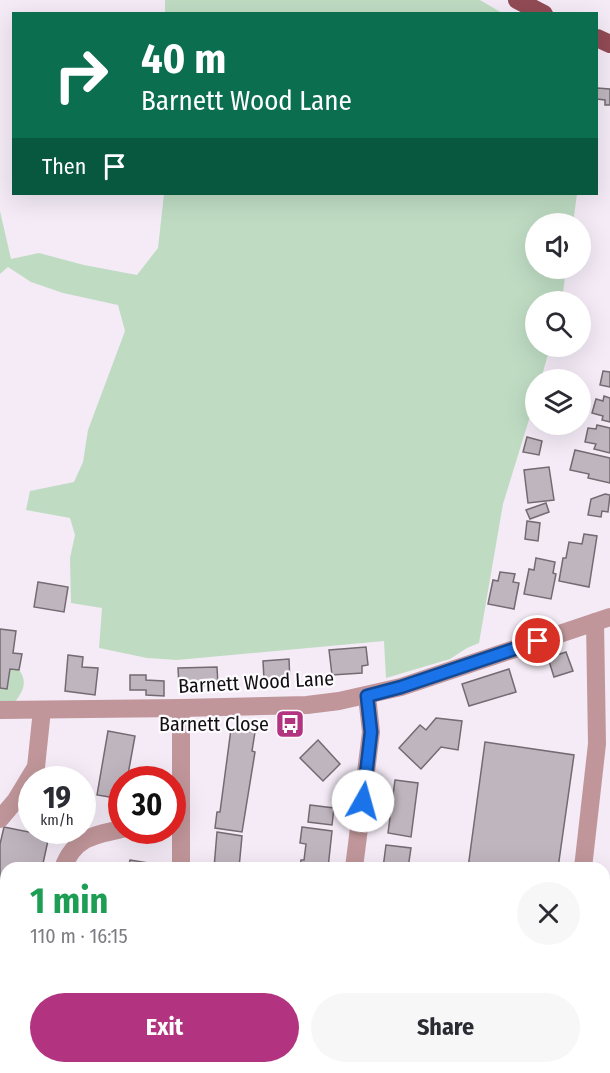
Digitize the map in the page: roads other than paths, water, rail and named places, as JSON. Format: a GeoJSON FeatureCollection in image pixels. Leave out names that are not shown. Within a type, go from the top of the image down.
{"type":"FeatureCollection","features":[{"type":"Feature","properties":{"kind":"main road"},"geometry":{"type":"LineString","coordinates":[[517,0],[540,12]]}},
{"type":"Feature","properties":{"kind":"street","name":"Barnett Wood Lane"},"geometry":{"type":"LineString","coordinates":[[0,710],[307,705],[367,696],[447,672],[603,619]]}},
{"type":"Feature","properties":{"kind":"street"},"geometry":{"type":"LineString","coordinates":[[584,862],[597,744],[603,619]]}},
{"type":"Feature","properties":{"kind":"street"},"geometry":{"type":"LineString","coordinates":[[355,862],[371,732],[367,696]]}},
{"type":"Feature","properties":{"kind":"street"},"geometry":{"type":"LineString","coordinates":[[179,766],[181,708]]}},
{"type":"Feature","properties":{"kind":"street"},"geometry":{"type":"LineString","coordinates":[[0,819],[16,800],[36,767],[42,710]]}},
{"type":"Feature","properties":{"kind":"street"},"geometry":{"type":"LineString","coordinates":[[66,862],[73,850],[83,840],[108,832]]}},
{"type":"Feature","properties":{"kind":"street"},"geometry":{"type":"LineString","coordinates":[[179,844],[180,862]]}},
{"type":"Feature","properties":{"kind":"place","name":"Barnett Close"},"geometry":{"type":"Point","coordinates":[290,724]}}]}
